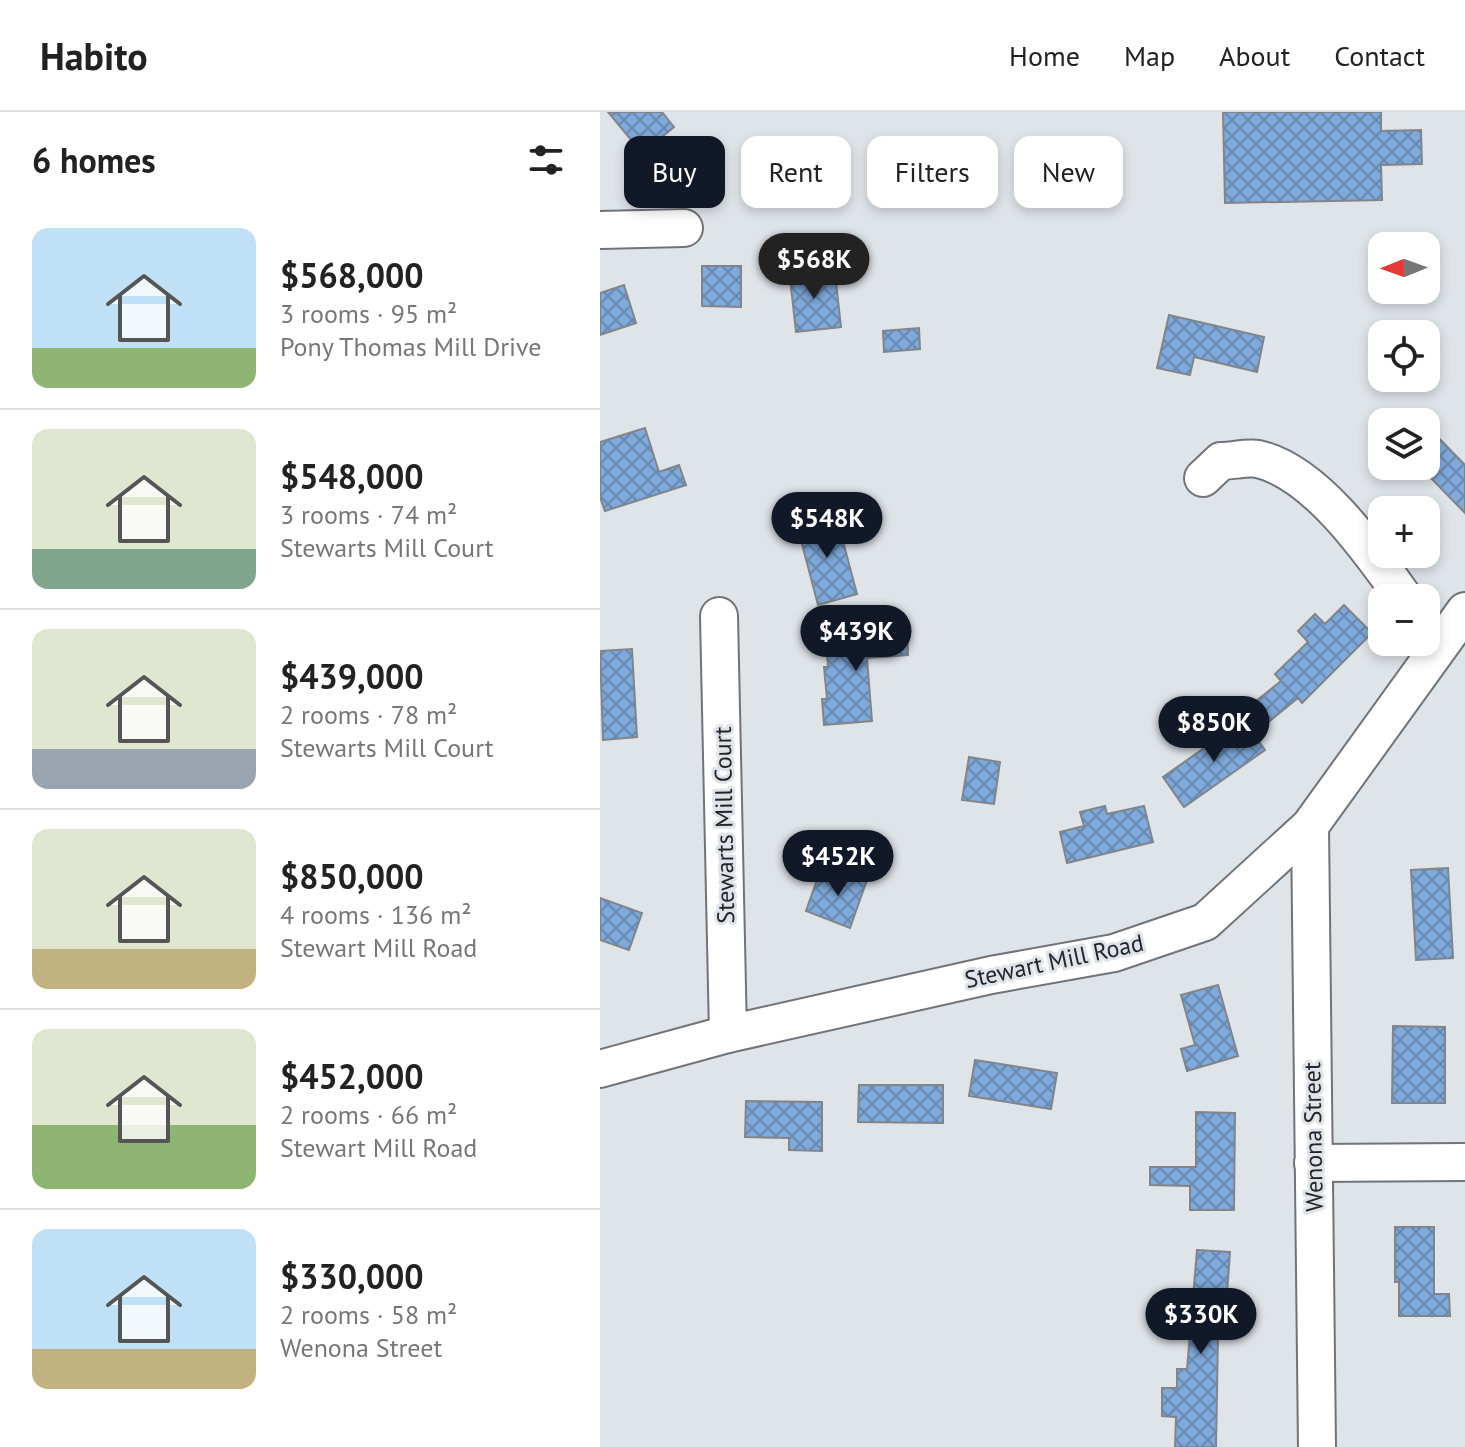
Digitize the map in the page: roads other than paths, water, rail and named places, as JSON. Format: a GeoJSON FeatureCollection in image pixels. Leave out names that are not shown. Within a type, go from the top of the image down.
{"type":"FeatureCollection","features":[{"type":"Feature","properties":{"kind":"street"},"geometry":{"type":"LineString","coordinates":[[600,230],[684,228]]}},
{"type":"Feature","properties":{"kind":"street"},"geometry":{"type":"LineString","coordinates":[[1203,478],[1221,461],[1257,459],[1298,477],[1358,535],[1394,584]]}},
{"type":"Feature","properties":{"kind":"street","name":"Stewart Mill Road"},"geometry":{"type":"LineString","coordinates":[[1440,631],[1465,611]]}},
{"type":"Feature","properties":{"kind":"street","name":"Stewarts Mill Court"},"geometry":{"type":"LineString","coordinates":[[719,616],[728,1034]]}},
{"type":"Feature","properties":{"kind":"street","name":"Stewart Mill Road"},"geometry":{"type":"LineString","coordinates":[[600,1069],[728,1034],[991,975],[1114,953],[1205,922],[1310,826],[1420,656]]}},
{"type":"Feature","properties":{"kind":"street","name":"Wenona Street"},"geometry":{"type":"LineString","coordinates":[[1310,826],[1317,1447]]}},
{"type":"Feature","properties":{"kind":"street"},"geometry":{"type":"LineString","coordinates":[[1313,1163],[1465,1162]]}}]}
